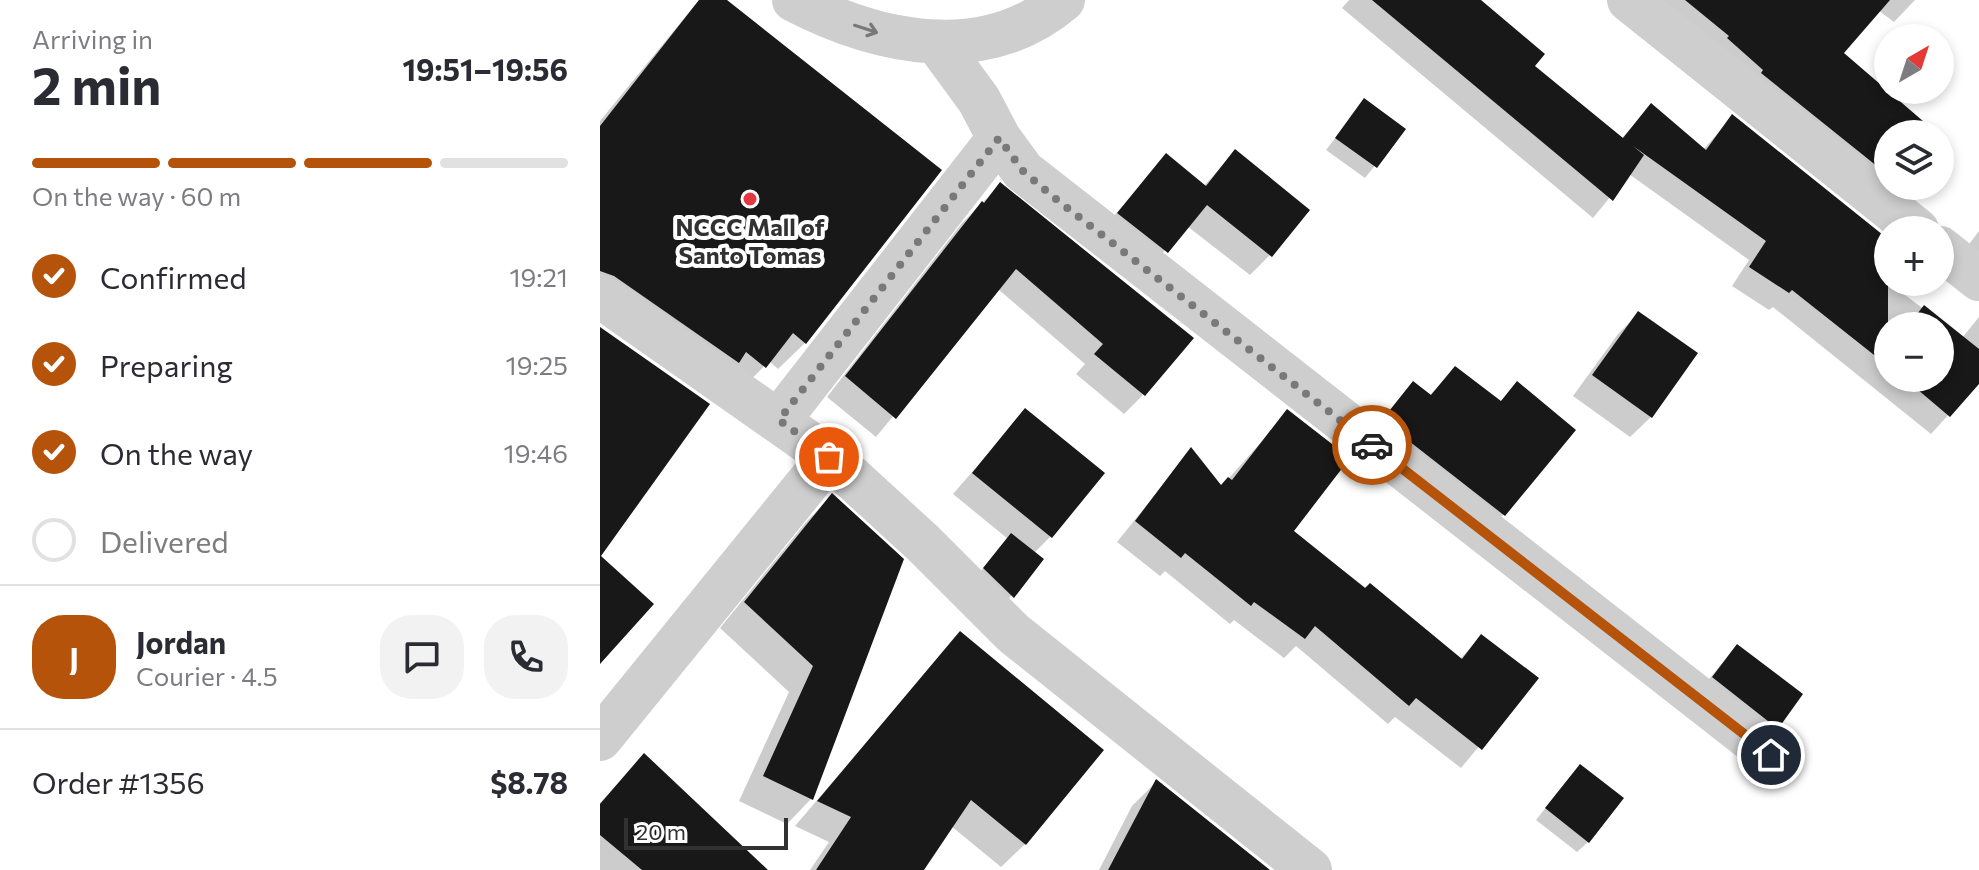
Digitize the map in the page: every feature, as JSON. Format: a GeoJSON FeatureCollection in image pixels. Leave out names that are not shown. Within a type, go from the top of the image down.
{"type":"FeatureCollection","features":[{"type":"Feature","properties":{"kind":"street"},"geometry":{"type":"LineString","coordinates":[[794,0],[825,16],[892,38],[938,44],[984,38],[1044,16],[1063,0]]}},
{"type":"Feature","properties":{"kind":"street"},"geometry":{"type":"LineString","coordinates":[[1629,0],[1899,216]]}},
{"type":"Feature","properties":{"kind":"street"},"geometry":{"type":"LineString","coordinates":[[938,44],[979,100],[999,138],[1023,171],[1771,755]]}},
{"type":"Feature","properties":{"kind":"street"},"geometry":{"type":"LineString","coordinates":[[779,420],[999,138]]}},
{"type":"Feature","properties":{"kind":"street"},"geometry":{"type":"LineString","coordinates":[[1954,259],[1979,279]]}},
{"type":"Feature","properties":{"kind":"street"},"geometry":{"type":"LineString","coordinates":[[600,296],[829,457],[923,543],[1013,633],[1310,870]]}},
{"type":"Feature","properties":{"kind":"street"},"geometry":{"type":"LineString","coordinates":[[600,739],[829,457]]}},
{"type":"Feature","properties":{"kind":"building","name":"NCCC Mall of Santo Tomas"},"geometry":{"type":"Polygon","coordinates":[[[699,0],[727,0],[942,170],[806,344],[793,333],[766,368],[746,352],[739,363],[614,276],[600,271],[600,126],[699,0]]]}},
{"type":"Feature","properties":{"kind":"building"},"geometry":{"type":"Polygon","coordinates":[[[1372,0],[1481,0],[1545,54],[1535,66],[1623,138],[1651,103],[1706,150],[1732,114],[1874,228],[1874,296],[1888,296],[1888,312],[1874,312],[1874,355],[1792,290],[1789,293],[1749,267],[1766,241],[1633,146],[1644,155],[1613,201],[1372,0]]]}},
{"type":"Feature","properties":{"kind":"building"},"geometry":{"type":"Polygon","coordinates":[[[1685,0],[1890,0],[1844,53],[1874,79],[1874,104],[1903,104],[1922,120],[1874,120],[1874,164],[1761,73],[1763,70],[1727,38],[1729,36],[1685,0]]]}},
{"type":"Feature","properties":{"kind":"building"},"geometry":{"type":"Polygon","coordinates":[[[1364,98],[1406,129],[1377,168],[1335,138],[1364,98]]]}},
{"type":"Feature","properties":{"kind":"building"},"geometry":{"type":"Polygon","coordinates":[[[1235,149],[1310,210],[1272,257],[1207,205],[1168,253],[1117,213],[1166,153],[1206,186],[1235,149]]]}},
{"type":"Feature","properties":{"kind":"building"},"geometry":{"type":"Polygon","coordinates":[[[1000,182],[1194,338],[1145,396],[1094,354],[1103,344],[1016,269],[896,419],[845,376],[1000,182]]]}},
{"type":"Feature","properties":{"kind":"building"},"geometry":{"type":"Polygon","coordinates":[[[1924,305],[1933,312],[1919,312],[1924,305]]]}},
{"type":"Feature","properties":{"kind":"building"},"geometry":{"type":"Polygon","coordinates":[[[1638,311],[1698,353],[1652,418],[1592,375],[1638,311]]]}},
{"type":"Feature","properties":{"kind":"building"},"geometry":{"type":"Polygon","coordinates":[[[600,327],[710,404],[601,556],[654,604],[600,664],[600,327]]]}},
{"type":"Feature","properties":{"kind":"building"},"geometry":{"type":"Polygon","coordinates":[[[1954,329],[1979,349],[1979,384],[1950,417],[1921,392],[1954,392],[1954,329]]]}},
{"type":"Feature","properties":{"kind":"building"},"geometry":{"type":"Polygon","coordinates":[[[1455,366],[1501,401],[1517,381],[1576,430],[1505,516],[1382,420],[1413,381],[1431,395],[1455,366]]]}},
{"type":"Feature","properties":{"kind":"building"},"geometry":{"type":"Polygon","coordinates":[[[1025,408],[1105,473],[1052,538],[972,473],[1025,408]]]}},
{"type":"Feature","properties":{"kind":"building"},"geometry":{"type":"Polygon","coordinates":[[[1287,409],[1350,458],[1294,531],[1365,588],[1370,583],[1462,659],[1481,634],[1539,678],[1482,750],[1416,698],[1409,706],[1315,626],[1305,639],[1254,602],[1251,606],[1185,553],[1181,558],[1135,521],[1191,447],[1221,485],[1228,477],[1232,480],[1287,409]]]}},
{"type":"Feature","properties":{"kind":"building"},"geometry":{"type":"Polygon","coordinates":[[[832,493],[904,559],[813,800],[763,776],[813,666],[744,602],[832,493]]]}},
{"type":"Feature","properties":{"kind":"building"},"geometry":{"type":"Polygon","coordinates":[[[1011,533],[1044,559],[1014,598],[983,568],[1011,533]]]}},
{"type":"Feature","properties":{"kind":"building"},"geometry":{"type":"Polygon","coordinates":[[[960,631],[1104,750],[1026,845],[971,800],[924,870],[816,870],[851,817],[817,801],[960,631]]]}},
{"type":"Feature","properties":{"kind":"building"},"geometry":{"type":"Polygon","coordinates":[[[1737,644],[1803,694],[1778,729],[1712,677],[1737,644]]]}},
{"type":"Feature","properties":{"kind":"building"},"geometry":{"type":"Polygon","coordinates":[[[644,753],[768,870],[642,870],[600,835],[600,804],[644,753]]]}},
{"type":"Feature","properties":{"kind":"building"},"geometry":{"type":"Polygon","coordinates":[[[1580,764],[1624,798],[1589,843],[1545,808],[1580,764]]]}},
{"type":"Feature","properties":{"kind":"building"},"geometry":{"type":"Polygon","coordinates":[[[1156,779],[1270,870],[1108,870],[1156,779]]]}},
{"type":"Feature","properties":{"kind":"way so far"},"geometry":{"type":"LineString","coordinates":[[829,457],[779,420],[999,138],[1023,171],[1057,200],[1372,445]]}},
{"type":"Feature","properties":{"kind":"place","name":"NCCC Mall of Santo Tomas"},"geometry":{"type":"Point","coordinates":[750,199]}},
{"type":"Feature","properties":{"kind":"route"},"geometry":{"type":"LineString","coordinates":[[1372,445],[1771,755]]}}]}
